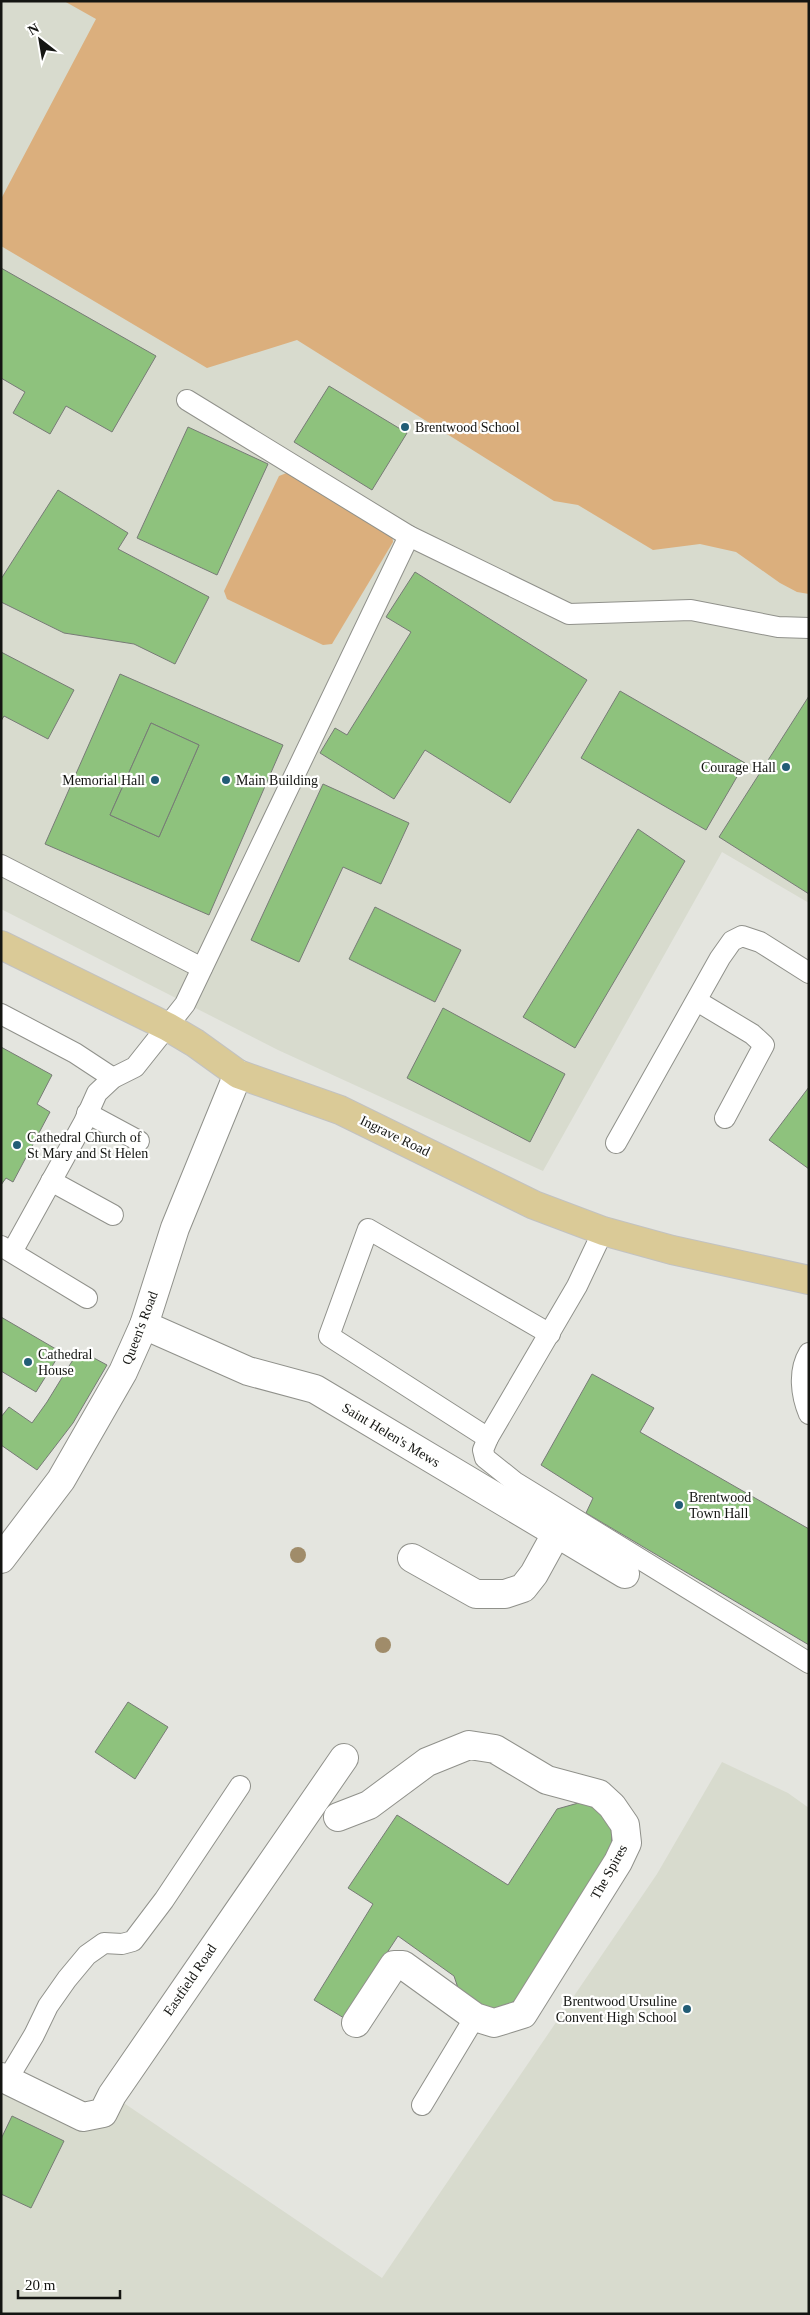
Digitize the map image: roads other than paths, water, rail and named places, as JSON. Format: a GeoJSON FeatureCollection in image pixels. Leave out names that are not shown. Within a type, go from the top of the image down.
{"type":"FeatureCollection","features":[{"type":"Feature","properties":{"kind":"main road","name":"Ingrave Road"},"geometry":{"type":"LineString","coordinates":[[1,944],[168,1027],[195,1043],[238,1074],[340,1110],[534,1205],[603,1231],[806,1276]]}},
{"type":"Feature","properties":{"kind":"street","name":"Queen's Road"},"geometry":{"type":"LineString","coordinates":[[1,1559],[45,1504],[78,1454],[120,1380],[144,1325],[175,1228],[238,1074]]}},
{"type":"Feature","properties":{"kind":"street","name":"Saint Helen's Mews"},"geometry":{"type":"LineString","coordinates":[[144,1325],[248,1371],[315,1388],[625,1574]]}},
{"type":"Feature","properties":{"kind":"street"},"geometry":{"type":"LineString","coordinates":[[412,1558],[476,1594],[505,1594],[523,1588],[529,1581],[556,1534]]}},
{"type":"Feature","properties":{"kind":"street","name":"The Spires"},"geometry":{"type":"LineString","coordinates":[[313,1805],[347,1824],[369,1804],[427,1762],[468,1745],[495,1749],[547,1780],[599,1794],[612,1806],[625,1825],[627,1843],[618,1862],[523,2014],[494,2023],[475,2018],[403,1965],[394,1965],[356,2023]]}},
{"type":"Feature","properties":{"kind":"street","name":"Eastfield Road"},"geometry":{"type":"LineString","coordinates":[[4,2078],[83,2117],[103,2113],[112,2095],[222,1932],[313,1805],[344,1758]]}},
{"type":"Feature","properties":{"kind":"lane"},"geometry":{"type":"LineString","coordinates":[[187,400],[409,536],[569,614],[691,610],[778,627],[809,628]]}},
{"type":"Feature","properties":{"kind":"lane"},"geometry":{"type":"LineString","coordinates":[[87,1298],[7,1249],[51,1181],[97,1092],[113,1078],[135,1067],[185,1004],[409,536]]}},
{"type":"Feature","properties":{"kind":"lane"},"geometry":{"type":"LineString","coordinates":[[1,865],[202,968]]}},
{"type":"Feature","properties":{"kind":"lane"},"geometry":{"type":"LineString","coordinates":[[616,1143],[720,958],[732,941],[742,936],[760,942],[809,973]]}},
{"type":"Feature","properties":{"kind":"lane"},"geometry":{"type":"LineString","coordinates":[[697,1001],[752,1034],[764,1045],[725,1118]]}},
{"type":"Feature","properties":{"kind":"lane"},"geometry":{"type":"LineString","coordinates":[[1,1014],[76,1053],[113,1078]]}},
{"type":"Feature","properties":{"kind":"lane"},"geometry":{"type":"LineString","coordinates":[[87,1113],[139,1141]]}},
{"type":"Feature","properties":{"kind":"lane"},"geometry":{"type":"LineString","coordinates":[[51,1181],[113,1214]]}},
{"type":"Feature","properties":{"kind":"lane"},"geometry":{"type":"LineString","coordinates":[[488,1438],[329,1336],[368,1229],[550,1334]]}},
{"type":"Feature","properties":{"kind":"lane"},"geometry":{"type":"LineString","coordinates":[[603,1231],[577,1286],[488,1438],[483,1450],[485,1458],[514,1482],[809,1663]]}},
{"type":"Feature","properties":{"kind":"lane"},"geometry":{"type":"LineString","coordinates":[[809,1353],[803,1362],[802,1398],[809,1414]]}},
{"type":"Feature","properties":{"kind":"lane"},"geometry":{"type":"LineString","coordinates":[[4,2078],[34,2035],[48,2006],[87,1955],[104,1943],[122,1944],[133,1941],[164,1900],[240,1786]]}},
{"type":"Feature","properties":{"kind":"lane"},"geometry":{"type":"LineString","coordinates":[[422,2105],[475,2018]]}},
{"type":"Feature","properties":{"kind":"place","name":"Brentwood School"},"geometry":{"type":"Point","coordinates":[405,427]}},
{"type":"Feature","properties":{"kind":"place","name":"Courage Hall"},"geometry":{"type":"Point","coordinates":[786,767]}},
{"type":"Feature","properties":{"kind":"place","name":"Memorial Hall"},"geometry":{"type":"Point","coordinates":[155,780]}},
{"type":"Feature","properties":{"kind":"place","name":"Main Building"},"geometry":{"type":"Point","coordinates":[226,780]}},
{"type":"Feature","properties":{"kind":"place","name":"Cathedral Church of St Mary and St Helen"},"geometry":{"type":"Point","coordinates":[17,1145]}},
{"type":"Feature","properties":{"kind":"place","name":"Cathedral House"},"geometry":{"type":"Point","coordinates":[28,1362]}},
{"type":"Feature","properties":{"kind":"place","name":"Brentwood Town Hall"},"geometry":{"type":"Point","coordinates":[679,1505]}},
{"type":"Feature","properties":{"kind":"place","name":"Brentwood Ursuline Convent High School"},"geometry":{"type":"Point","coordinates":[687,2009]}}]}
